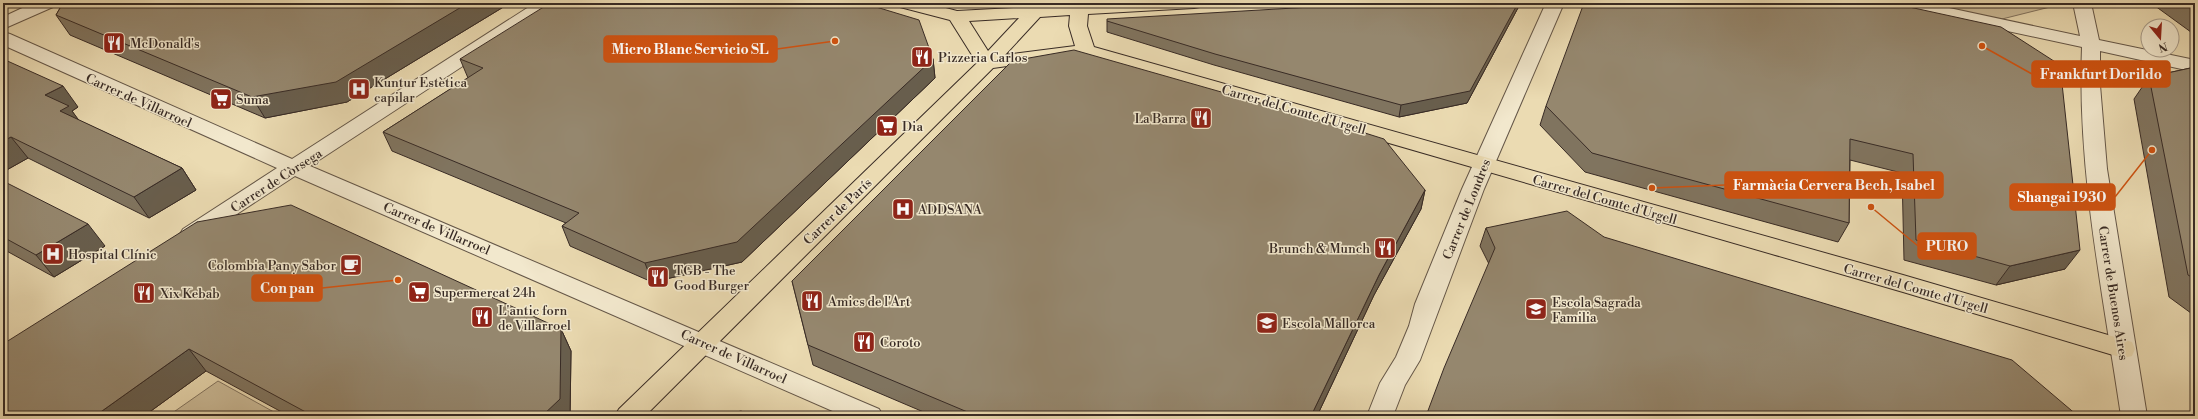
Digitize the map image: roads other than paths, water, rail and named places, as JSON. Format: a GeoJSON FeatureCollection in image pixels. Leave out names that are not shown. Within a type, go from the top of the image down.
{"type":"FeatureCollection","features":[{"type":"Feature","properties":{"kind":"main road"},"geometry":{"type":"LineString","coordinates":[[906,3],[957,16],[1038,7],[1080,10],[1194,3]]}},
{"type":"Feature","properties":{"kind":"main road","name":"Carrer de París"},"geometry":{"type":"LineString","coordinates":[[628,416],[987,63],[1038,7]]}},
{"type":"Feature","properties":{"kind":"main road"},"geometry":{"type":"LineString","coordinates":[[1080,10],[1078,26],[1086,51]]}},
{"type":"Feature","properties":{"kind":"main road"},"geometry":{"type":"LineString","coordinates":[[957,16],[987,63]]}},
{"type":"Feature","properties":{"kind":"main road","name":"Carrer del Comte d'Urgell"},"geometry":{"type":"LineString","coordinates":[[987,63],[1063,52],[1086,51],[1261,98],[1485,165],[2008,314],[2123,349]]}},
{"type":"Feature","properties":{"kind":"street"},"geometry":{"type":"LineString","coordinates":[[8,21],[47,3]]}},
{"type":"Feature","properties":{"kind":"street","name":"Carrer de Còrsega"},"geometry":{"type":"LineString","coordinates":[[176,244],[296,168],[547,3]]}},
{"type":"Feature","properties":{"kind":"street","name":"Carrer de Londres"},"geometry":{"type":"LineString","coordinates":[[1380,416],[1394,383],[1407,360],[1421,326],[1427,304],[1555,3]]}},
{"type":"Feature","properties":{"kind":"street"},"geometry":{"type":"LineString","coordinates":[[1901,3],[2195,66]]}},
{"type":"Feature","properties":{"kind":"street","name":"Carrer de Buenos Aires"},"geometry":{"type":"LineString","coordinates":[[2082,3],[2091,44],[2090,85],[2096,169],[2134,416]]}},
{"type":"Feature","properties":{"kind":"street","name":"Carrer de Villarroel"},"geometry":{"type":"LineString","coordinates":[[3,38],[126,95],[703,341],[870,416]]}},
{"type":"Feature","properties":{"kind":"place","name":"Micro Blanc Servicio SL"},"geometry":{"type":"Point","coordinates":[835,41]}},
{"type":"Feature","properties":{"kind":"place","name":"McDonald's"},"geometry":{"type":"Point","coordinates":[114,43]}},
{"type":"Feature","properties":{"kind":"place","name":"Frankfurt Dorildo"},"geometry":{"type":"Point","coordinates":[1982,46]}},
{"type":"Feature","properties":{"kind":"place","name":"Pizzeria Carlos"},"geometry":{"type":"Point","coordinates":[922,57]}},
{"type":"Feature","properties":{"kind":"place","name":"Kuntur Estètica capilar"},"geometry":{"type":"Point","coordinates":[359,89]}},
{"type":"Feature","properties":{"kind":"place","name":"Suma"},"geometry":{"type":"Point","coordinates":[221,99]}},
{"type":"Feature","properties":{"kind":"place","name":"La Barra"},"geometry":{"type":"Point","coordinates":[1201,118]}},
{"type":"Feature","properties":{"kind":"place","name":"Dia"},"geometry":{"type":"Point","coordinates":[887,126]}},
{"type":"Feature","properties":{"kind":"place","name":"Shangai 1930"},"geometry":{"type":"Point","coordinates":[2152,150]}},
{"type":"Feature","properties":{"kind":"place","name":"Farmàcia Cervera Bech, Isabel"},"geometry":{"type":"Point","coordinates":[1652,188]}},
{"type":"Feature","properties":{"kind":"place","name":"PURO"},"geometry":{"type":"Point","coordinates":[1871,207]}},
{"type":"Feature","properties":{"kind":"place","name":"ADDSANA"},"geometry":{"type":"Point","coordinates":[903,209]}},
{"type":"Feature","properties":{"kind":"place","name":"Brunch & Munch"},"geometry":{"type":"Point","coordinates":[1385,248]}},
{"type":"Feature","properties":{"kind":"place","name":"Hospital Clínic"},"geometry":{"type":"Point","coordinates":[53,254]}},
{"type":"Feature","properties":{"kind":"place","name":"Colombia Pan y Sabor"},"geometry":{"type":"Point","coordinates":[351,265]}},
{"type":"Feature","properties":{"kind":"place","name":"TGB - The Good Burger"},"geometry":{"type":"Point","coordinates":[658,277]}},
{"type":"Feature","properties":{"kind":"place","name":"Con pan"},"geometry":{"type":"Point","coordinates":[398,280]}},
{"type":"Feature","properties":{"kind":"place","name":"Supermercat 24h"},"geometry":{"type":"Point","coordinates":[419,292]}},
{"type":"Feature","properties":{"kind":"place","name":"Xix Kebab"},"geometry":{"type":"Point","coordinates":[144,293]}},
{"type":"Feature","properties":{"kind":"place","name":"Amics de l'Art"},"geometry":{"type":"Point","coordinates":[812,301]}},
{"type":"Feature","properties":{"kind":"place","name":"Escola Sagrada Familia"},"geometry":{"type":"Point","coordinates":[1536,309]}},
{"type":"Feature","properties":{"kind":"place","name":"L'antic forn de Villarroel"},"geometry":{"type":"Point","coordinates":[482,317]}},
{"type":"Feature","properties":{"kind":"place","name":"Escola Mallorca"},"geometry":{"type":"Point","coordinates":[1267,323]}},
{"type":"Feature","properties":{"kind":"place","name":"Coroto"},"geometry":{"type":"Point","coordinates":[864,342]}}]}
